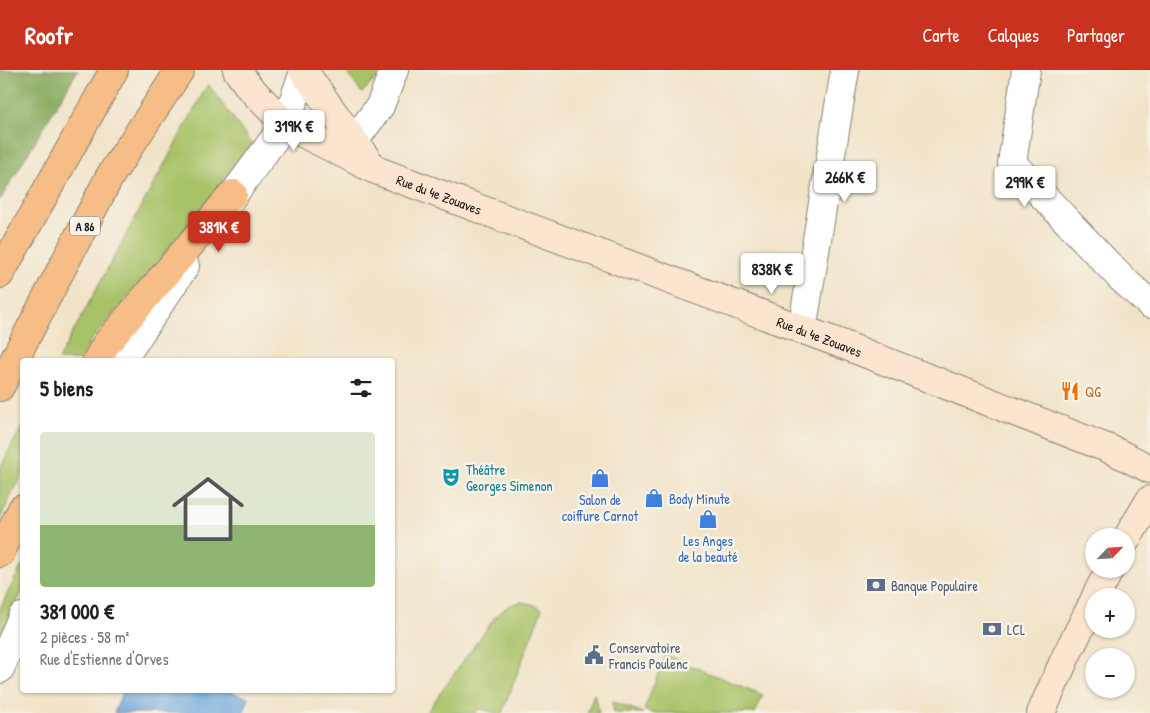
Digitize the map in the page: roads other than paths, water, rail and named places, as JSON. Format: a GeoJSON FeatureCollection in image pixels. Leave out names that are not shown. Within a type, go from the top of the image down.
{"type":"FeatureCollection","features":[{"type":"Feature","properties":{"kind":"highway"},"geometry":{"type":"LineString","coordinates":[[0,274],[114,70]]}},
{"type":"Feature","properties":{"kind":"highway","name":"A 86"},"geometry":{"type":"LineString","coordinates":[[0,387],[110,176],[180,70]]}},
{"type":"Feature","properties":{"kind":"highway"},"geometry":{"type":"LineString","coordinates":[[98,358],[106,344],[233,194]]}},
{"type":"Feature","properties":{"kind":"highway"},"geometry":{"type":"LineString","coordinates":[[0,553],[20,513]]}},
{"type":"Feature","properties":{"kind":"main road"},"geometry":{"type":"LineString","coordinates":[[304,71],[373,169]]}},
{"type":"Feature","properties":{"kind":"main road","name":"Rue du 4e Zouaves"},"geometry":{"type":"LineString","coordinates":[[243,79],[285,124],[373,169],[802,330],[1112,450],[1150,469]]}},
{"type":"Feature","properties":{"kind":"main road"},"geometry":{"type":"LineString","coordinates":[[1133,528],[1150,500]]}},
{"type":"Feature","properties":{"kind":"main road"},"geometry":{"type":"LineString","coordinates":[[1041,713],[1085,619]]}},
{"type":"Feature","properties":{"kind":"street"},"geometry":{"type":"LineString","coordinates":[[354,141],[380,106],[394,70]]}},
{"type":"Feature","properties":{"kind":"street"},"geometry":{"type":"LineString","coordinates":[[802,330],[845,70]]}},
{"type":"Feature","properties":{"kind":"street"},"geometry":{"type":"LineString","coordinates":[[1026,70],[1012,163],[1121,278],[1150,304]]}},
{"type":"Feature","properties":{"kind":"street"},"geometry":{"type":"LineString","coordinates":[[123,358],[233,194],[264,155],[285,124],[304,71]]}},
{"type":"Feature","properties":{"kind":"street"},"geometry":{"type":"LineString","coordinates":[[0,669],[20,622]]}},
{"type":"Feature","properties":{"kind":"water"},"geometry":{"type":"Polygon","coordinates":[[[122,693],[233,693],[249,698],[243,713],[114,713],[122,693]]]}},
{"type":"Feature","properties":{"kind":"place","name":"QG"},"geometry":{"type":"Point","coordinates":[1070,391]}},
{"type":"Feature","properties":{"kind":"place","name":"Théâtre Georges Simenon"},"geometry":{"type":"Point","coordinates":[451,477]}},
{"type":"Feature","properties":{"kind":"place","name":"Salon de coiffure Carnot"},"geometry":{"type":"Point","coordinates":[600,478]}},
{"type":"Feature","properties":{"kind":"place","name":"Body Minute"},"geometry":{"type":"Point","coordinates":[654,498]}},
{"type":"Feature","properties":{"kind":"place","name":"Les Anges de la beauté"},"geometry":{"type":"Point","coordinates":[708,519]}},
{"type":"Feature","properties":{"kind":"place","name":"Banque Populaire"},"geometry":{"type":"Point","coordinates":[876,585]}},
{"type":"Feature","properties":{"kind":"place","name":"LCL"},"geometry":{"type":"Point","coordinates":[992,629]}},
{"type":"Feature","properties":{"kind":"place","name":"Conservatoire Francis Poulenc"},"geometry":{"type":"Point","coordinates":[594,655]}}]}
